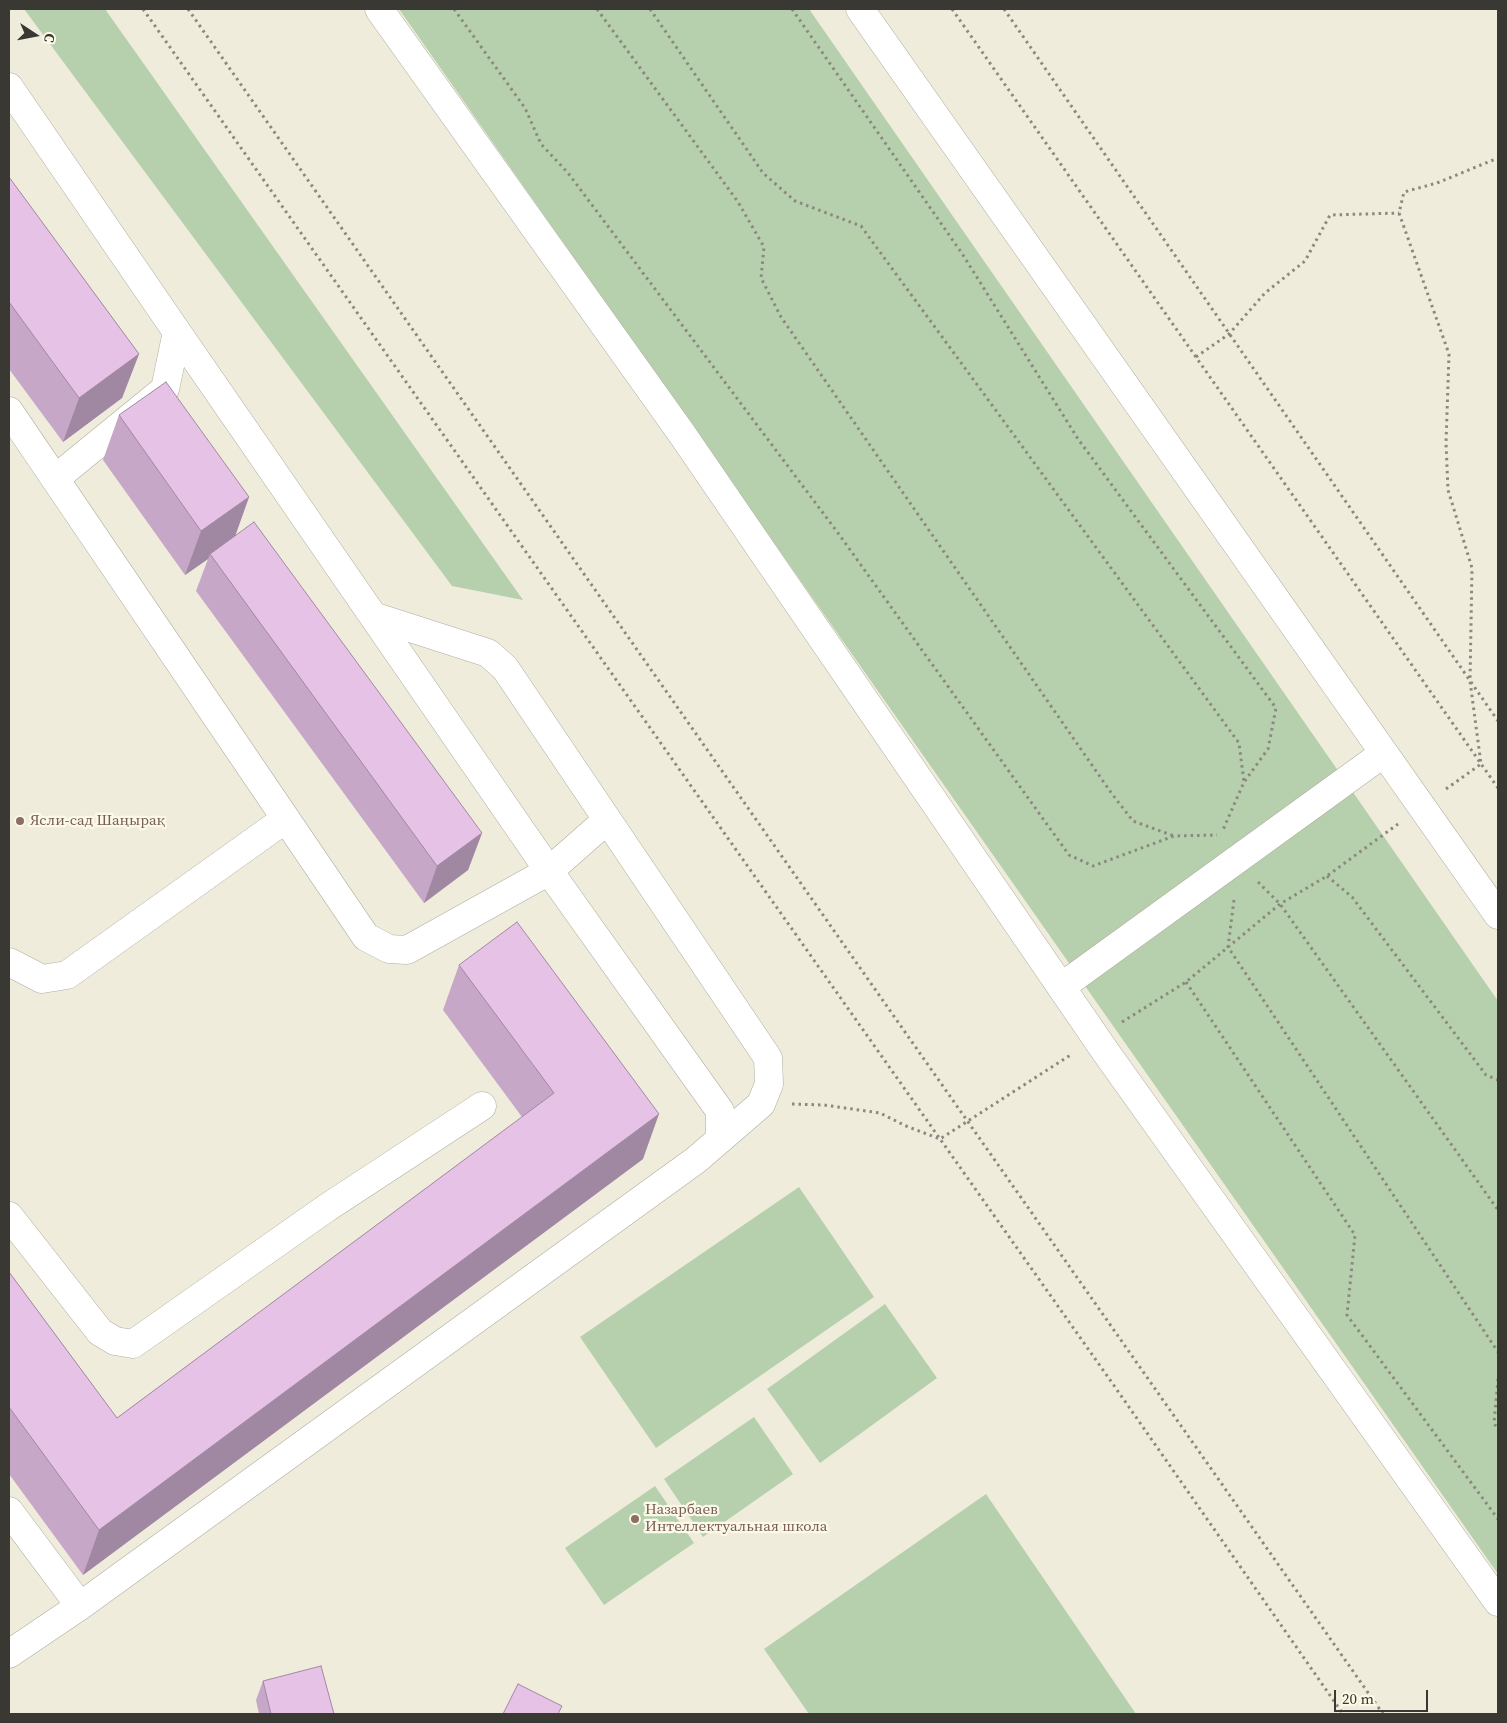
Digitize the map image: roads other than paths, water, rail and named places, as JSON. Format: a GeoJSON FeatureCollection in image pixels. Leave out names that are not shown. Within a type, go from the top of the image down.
{"type":"FeatureCollection","features":[{"type":"Feature","properties":{"kind":"main road"},"geometry":{"type":"LineString","coordinates":[[379,9],[682,434],[1097,1038],[1498,1602]]}},
{"type":"Feature","properties":{"kind":"main road"},"geometry":{"type":"LineString","coordinates":[[860,9],[1498,915]]}},
{"type":"Feature","properties":{"kind":"main road"},"geometry":{"type":"LineString","coordinates":[[9,87],[549,871],[720,1111],[720,1138]]}},
{"type":"Feature","properties":{"kind":"main road"},"geometry":{"type":"LineString","coordinates":[[56,478],[165,389],[178,332]]}},
{"type":"Feature","properties":{"kind":"main road"},"geometry":{"type":"LineString","coordinates":[[9,411],[56,478],[284,820],[366,938],[389,950],[407,950],[549,871],[607,820]]}},
{"type":"Feature","properties":{"kind":"main road"},"geometry":{"type":"LineString","coordinates":[[9,1654],[80,1606],[688,1166],[761,1104],[769,1084],[768,1058],[505,668],[488,653],[373,616]]}},
{"type":"Feature","properties":{"kind":"main road"},"geometry":{"type":"LineString","coordinates":[[1061,986],[1238,861],[1384,753]]}},
{"type":"Feature","properties":{"kind":"main road"},"geometry":{"type":"LineString","coordinates":[[9,962],[42,979],[67,975],[284,820]]}},
{"type":"Feature","properties":{"kind":"main road"},"geometry":{"type":"LineString","coordinates":[[9,1216],[100,1332],[115,1341],[133,1344],[328,1207],[482,1106]]}},
{"type":"Feature","properties":{"kind":"main road"},"geometry":{"type":"LineString","coordinates":[[9,1511],[80,1606]]}},
{"type":"Feature","properties":{"kind":"place","name":"Ясли-сад Шаңырақ"},"geometry":{"type":"Point","coordinates":[20,821]}},
{"type":"Feature","properties":{"kind":"place","name":"Назарбаев Интеллектуальная школа"},"geometry":{"type":"Point","coordinates":[635,1519]}}]}
